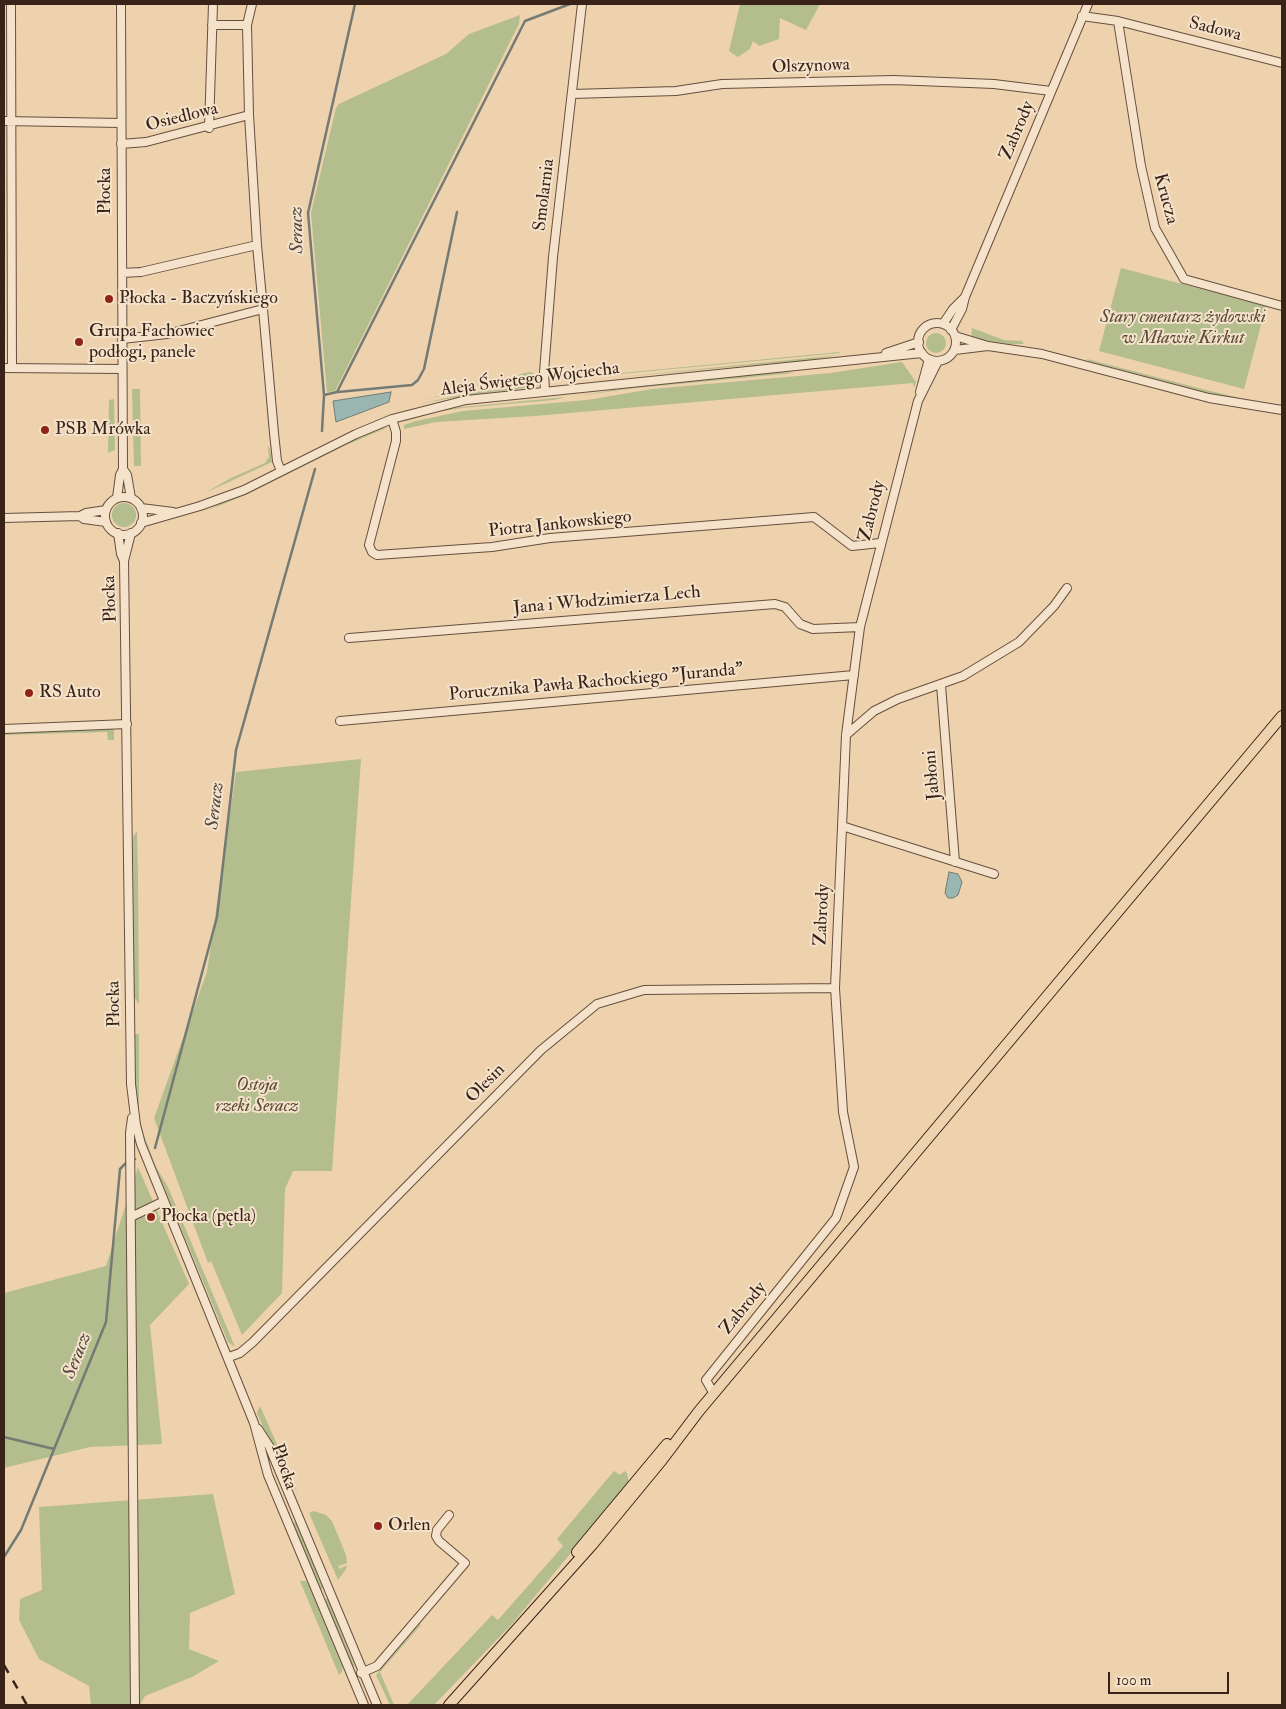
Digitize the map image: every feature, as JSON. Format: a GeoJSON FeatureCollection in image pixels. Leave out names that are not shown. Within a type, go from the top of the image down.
{"type":"FeatureCollection","features":[{"type":"Feature","properties":{"kind":"main road"},"geometry":{"type":"LineString","coordinates":[[450,1705],[486,1666],[546,1594],[617,1503],[714,1394],[1282,716]]}},
{"type":"Feature","properties":{"kind":"main road"},"geometry":{"type":"LineString","coordinates":[[440,1705],[508,1638]]}},
{"type":"Feature","properties":{"kind":"street"},"geometry":{"type":"LineString","coordinates":[[11,4],[7,121],[8,368],[122,369]]}},
{"type":"Feature","properties":{"kind":"street","name":"Płocka"},"geometry":{"type":"LineString","coordinates":[[121,4],[124,469],[131,498]]}},
{"type":"Feature","properties":{"kind":"street"},"geometry":{"type":"LineString","coordinates":[[209,128],[213,4]]}},
{"type":"Feature","properties":{"kind":"street"},"geometry":{"type":"LineString","coordinates":[[252,4],[247,25],[249,115],[257,245],[277,462],[281,471]]}},
{"type":"Feature","properties":{"kind":"street","name":"Smolarnia"},"geometry":{"type":"LineString","coordinates":[[545,391],[544,372],[554,257],[582,4]]}},
{"type":"Feature","properties":{"kind":"street","name":"Zabrody"},"geometry":{"type":"LineString","coordinates":[[953,333],[962,309],[964,297],[1088,4]]}},
{"type":"Feature","properties":{"kind":"street","name":"Sadowa"},"geometry":{"type":"LineString","coordinates":[[1082,16],[1118,21],[1282,63]]}},
{"type":"Feature","properties":{"kind":"street","name":"Krucza"},"geometry":{"type":"LineString","coordinates":[[1118,21],[1141,166],[1155,228],[1184,279],[1282,306]]}},
{"type":"Feature","properties":{"kind":"street"},"geometry":{"type":"LineString","coordinates":[[212,25],[247,25]]}},
{"type":"Feature","properties":{"kind":"street","name":"Olszynowa"},"geometry":{"type":"LineString","coordinates":[[572,94],[676,91],[722,84],[894,80],[994,84],[1051,90]]}},
{"type":"Feature","properties":{"kind":"street","name":"Osiedlowa"},"geometry":{"type":"LineString","coordinates":[[121,144],[139,144],[209,128],[249,115]]}},
{"type":"Feature","properties":{"kind":"street"},"geometry":{"type":"LineString","coordinates":[[7,121],[121,124]]}},
{"type":"Feature","properties":{"kind":"street"},"geometry":{"type":"LineString","coordinates":[[122,273],[141,272],[257,245]]}},
{"type":"Feature","properties":{"kind":"street","name":"Zabrody"},"geometry":{"type":"LineString","coordinates":[[943,324],[964,297]]}},
{"type":"Feature","properties":{"kind":"street"},"geometry":{"type":"LineString","coordinates":[[122,339],[167,334],[263,309]]}},
{"type":"Feature","properties":{"kind":"street"},"geometry":{"type":"LineString","coordinates":[[953,333],[954,350],[948,358],[938,361],[929,359],[922,353],[918,342],[922,331],[926,327],[943,324],[953,333],[988,346],[1042,354],[1209,398],[1282,410]]}},
{"type":"Feature","properties":{"kind":"street","name":"Aleja Świętego Wojciecha"},"geometry":{"type":"LineString","coordinates":[[880,356],[918,342]]}},
{"type":"Feature","properties":{"kind":"street"},"geometry":{"type":"LineString","coordinates":[[954,350],[988,346]]}},
{"type":"Feature","properties":{"kind":"street","name":"Aleja Świętego Wojciecha"},"geometry":{"type":"LineString","coordinates":[[141,523],[163,518],[173,512],[218,500],[356,434],[392,419],[466,400],[922,353]]}},
{"type":"Feature","properties":{"kind":"street","name":"Zabrody"},"geometry":{"type":"LineString","coordinates":[[714,1394],[706,1380],[836,1218],[854,1167],[843,1112],[835,988],[846,735],[860,626],[929,359]]}},
{"type":"Feature","properties":{"kind":"street","name":"Zabrody"},"geometry":{"type":"LineString","coordinates":[[920,394],[938,361]]}},
{"type":"Feature","properties":{"kind":"street","name":"Piotra Jankowskiego"},"geometry":{"type":"LineString","coordinates":[[392,419],[396,432],[396,441],[368,545],[372,552],[377,555],[492,547],[550,538],[814,517],[852,546],[880,543]]}},
{"type":"Feature","properties":{"kind":"street","name":"Płocka"},"geometry":{"type":"LineString","coordinates":[[117,498],[120,475],[124,469]]}},
{"type":"Feature","properties":{"kind":"street"},"geometry":{"type":"LineString","coordinates":[[117,498],[131,498],[141,508],[141,523],[131,533],[118,533],[111,529],[106,522],[106,510],[110,503],[117,498]]}},
{"type":"Feature","properties":{"kind":"street","name":"Aleja Świętego Wojciecha"},"geometry":{"type":"LineString","coordinates":[[141,508],[173,512]]}},
{"type":"Feature","properties":{"kind":"street"},"geometry":{"type":"LineString","coordinates":[[4,518],[80,516],[86,512],[106,510]]}},
{"type":"Feature","properties":{"kind":"street"},"geometry":{"type":"LineString","coordinates":[[80,516],[84,519],[106,522]]}},
{"type":"Feature","properties":{"kind":"street","name":"Płocka"},"geometry":{"type":"LineString","coordinates":[[118,533],[124,561]]}},
{"type":"Feature","properties":{"kind":"street","name":"Płocka"},"geometry":{"type":"LineString","coordinates":[[131,533],[124,561],[132,1109],[141,1144],[229,1357],[254,1423],[268,1475],[364,1705]]}},
{"type":"Feature","properties":{"kind":"street"},"geometry":{"type":"LineString","coordinates":[[846,735],[874,712],[898,699],[964,676],[1019,642],[1054,606],[1067,588]]}},
{"type":"Feature","properties":{"kind":"street","name":"Jana i Włodzimierza Lech"},"geometry":{"type":"LineString","coordinates":[[349,638],[775,604],[786,607],[800,624],[813,629],[860,626]]}},
{"type":"Feature","properties":{"kind":"street","name":"Porucznika Pawła Rachockiego \"Juranda\""},"geometry":{"type":"LineString","coordinates":[[340,721],[854,674]]}},
{"type":"Feature","properties":{"kind":"street","name":"Jabłoni"},"geometry":{"type":"LineString","coordinates":[[941,685],[955,862]]}},
{"type":"Feature","properties":{"kind":"street"},"geometry":{"type":"LineString","coordinates":[[4,729],[127,724]]}},
{"type":"Feature","properties":{"kind":"street"},"geometry":{"type":"LineString","coordinates":[[842,826],[994,874]]}},
{"type":"Feature","properties":{"kind":"street","name":"Olesin"},"geometry":{"type":"LineString","coordinates":[[229,1357],[240,1353],[253,1342],[541,1050],[597,1004],[644,990],[835,988]]}},
{"type":"Feature","properties":{"kind":"street"},"geometry":{"type":"LineString","coordinates":[[132,1109],[130,1133],[135,1705]]}},
{"type":"Feature","properties":{"kind":"street"},"geometry":{"type":"LineString","coordinates":[[131,1216],[164,1201]]}},
{"type":"Feature","properties":{"kind":"street","name":"Płocka"},"geometry":{"type":"LineString","coordinates":[[254,1423],[269,1446],[377,1705]]}},
{"type":"Feature","properties":{"kind":"street","name":"Płocka"},"geometry":{"type":"LineString","coordinates":[[287,1520],[297,1512]]}},
{"type":"Feature","properties":{"kind":"street"},"geometry":{"type":"LineString","coordinates":[[352,1676],[377,1666],[465,1563],[439,1541],[436,1536],[437,1530],[449,1516]]}},
{"type":"Feature","properties":{"kind":"street"},"geometry":{"type":"LineString","coordinates":[[319,1597],[330,1592]]}},
{"type":"Feature","properties":{"kind":"green space"},"geometry":{"type":"Polygon","coordinates":[[[740,4],[820,4],[806,30],[780,18],[779,39],[759,46],[753,41],[750,49],[738,57],[729,51],[740,4]]]}},
{"type":"Feature","properties":{"kind":"green space"},"geometry":{"type":"Polygon","coordinates":[[[520,15],[519,24],[335,391],[327,392],[311,213],[336,108],[339,104],[446,54],[469,34],[520,15]]]}},
{"type":"Feature","properties":{"kind":"green space","name":"Stary cmentarz żydowski w Mławie Kirkut"},"geometry":{"type":"Polygon","coordinates":[[[1121,268],[1266,306],[1244,389],[1099,351],[1121,268]]]}},
{"type":"Feature","properties":{"kind":"green space"},"geometry":{"type":"Polygon","coordinates":[[[972,328],[1004,340],[1022,341],[1024,344],[1008,344],[971,338],[972,328]]]}},
{"type":"Feature","properties":{"kind":"green space"},"geometry":{"type":"Polygon","coordinates":[[[932,333],[940,333],[946,339],[946,347],[940,353],[932,353],[926,347],[926,339],[932,333]]]}},
{"type":"Feature","properties":{"kind":"green space"},"geometry":{"type":"Polygon","coordinates":[[[840,353],[610,375],[611,374],[840,353]]]}},
{"type":"Feature","properties":{"kind":"green space"},"geometry":{"type":"Polygon","coordinates":[[[839,355],[809,360],[611,378],[749,364],[839,355]]]}},
{"type":"Feature","properties":{"kind":"green space"},"geometry":{"type":"Polygon","coordinates":[[[1087,359],[1240,398],[1235,399],[1205,392],[1088,361],[1087,359]]]}},
{"type":"Feature","properties":{"kind":"green space"},"geometry":{"type":"Polygon","coordinates":[[[902,362],[916,382],[914,388],[913,383],[535,416],[436,422],[404,429],[404,425],[416,421],[463,411],[587,400],[652,389],[831,373],[902,362]]]}},
{"type":"Feature","properties":{"kind":"green space"},"geometry":{"type":"Polygon","coordinates":[[[530,372],[535,374],[535,377],[520,384],[470,390],[417,401],[461,391],[501,385],[521,374],[530,372]]]}},
{"type":"Feature","properties":{"kind":"green space"},"geometry":{"type":"Polygon","coordinates":[[[779,372],[795,373],[635,388],[571,397],[633,387],[779,372]]]}},
{"type":"Feature","properties":{"kind":"green space"},"geometry":{"type":"Polygon","coordinates":[[[540,379],[533,387],[469,395],[419,404],[469,393],[521,387],[540,379]]]}},
{"type":"Feature","properties":{"kind":"green space"},"geometry":{"type":"Polygon","coordinates":[[[132,389],[140,389],[141,466],[134,466],[132,389]]]}},
{"type":"Feature","properties":{"kind":"green space"},"geometry":{"type":"Polygon","coordinates":[[[566,397],[554,400],[462,408],[436,412],[403,422],[409,418],[452,408],[566,397]]]}},
{"type":"Feature","properties":{"kind":"green space"},"geometry":{"type":"Polygon","coordinates":[[[114,399],[115,450],[108,453],[109,400],[114,399]]]}},
{"type":"Feature","properties":{"kind":"green space"},"geometry":{"type":"Polygon","coordinates":[[[389,427],[346,445],[248,494],[206,511],[359,437],[389,427]]]}},
{"type":"Feature","properties":{"kind":"green space"},"geometry":{"type":"Polygon","coordinates":[[[268,446],[272,462],[205,493],[231,478],[265,463],[269,457],[268,446]]]}},
{"type":"Feature","properties":{"kind":"green space"},"geometry":{"type":"Polygon","coordinates":[[[124,503],[129,504],[135,510],[135,520],[129,526],[124,527],[119,526],[113,520],[112,515],[113,510],[119,504],[124,503]]]}},
{"type":"Feature","properties":{"kind":"green space"},"geometry":{"type":"Polygon","coordinates":[[[114,728],[114,740],[108,740],[107,732],[4,735],[4,732],[114,728]]]}},
{"type":"Feature","properties":{"kind":"green space","name":"Ostoja rzeki Seracz"},"geometry":{"type":"Polygon","coordinates":[[[361,759],[332,1171],[293,1171],[285,1189],[282,1293],[242,1335],[211,1261],[208,1263],[154,1118],[207,972],[236,772],[361,759]]]}},
{"type":"Feature","properties":{"kind":"green space"},"geometry":{"type":"Polygon","coordinates":[[[137,831],[139,1004],[134,997],[133,837],[137,831]]]}},
{"type":"Feature","properties":{"kind":"green space"},"geometry":{"type":"Polygon","coordinates":[[[135,1034],[139,1034],[139,1116],[144,1135],[156,1167],[168,1187],[235,1347],[228,1342],[154,1163],[143,1135],[138,1117],[136,1097],[135,1034]]]}},
{"type":"Feature","properties":{"kind":"green space"},"geometry":{"type":"Polygon","coordinates":[[[138,1167],[189,1284],[150,1325],[162,1444],[90,1447],[4,1468],[4,1293],[106,1266],[138,1167]]]}},
{"type":"Feature","properties":{"kind":"green space"},"geometry":{"type":"Polygon","coordinates":[[[260,1406],[298,1494],[271,1445],[257,1413],[260,1406]]]}},
{"type":"Feature","properties":{"kind":"green space"},"geometry":{"type":"Polygon","coordinates":[[[614,1471],[620,1475],[625,1471],[629,1483],[512,1624],[434,1705],[407,1705],[492,1615],[498,1620],[563,1546],[557,1539],[614,1471]]]}},
{"type":"Feature","properties":{"kind":"green space"},"geometry":{"type":"Polygon","coordinates":[[[213,1494],[235,1594],[190,1613],[189,1649],[219,1661],[192,1677],[145,1696],[140,1705],[91,1705],[89,1686],[39,1659],[19,1620],[20,1599],[42,1590],[39,1507],[213,1494]]]}},
{"type":"Feature","properties":{"kind":"green space"},"geometry":{"type":"Polygon","coordinates":[[[314,1511],[326,1515],[332,1521],[346,1555],[347,1563],[338,1566],[340,1569],[347,1565],[346,1569],[338,1580],[309,1513],[314,1511]]]}},
{"type":"Feature","properties":{"kind":"green space"},"geometry":{"type":"Polygon","coordinates":[[[294,1522],[297,1523],[323,1589],[320,1589],[293,1525],[294,1522]]]}},
{"type":"Feature","properties":{"kind":"green space"},"geometry":{"type":"Polygon","coordinates":[[[300,1581],[308,1583],[343,1667],[339,1675],[300,1581]]]}},
{"type":"Feature","properties":{"kind":"green space"},"geometry":{"type":"Polygon","coordinates":[[[325,1599],[328,1599],[355,1667],[352,1665],[325,1599]]]}},
{"type":"Feature","properties":{"kind":"green space"},"geometry":{"type":"Polygon","coordinates":[[[420,1624],[380,1672],[394,1705],[390,1705],[376,1675],[420,1624]]]}},
{"type":"Feature","properties":{"kind":"water"},"geometry":{"type":"Polygon","coordinates":[[[391,392],[389,402],[336,422],[333,401],[391,392]]]}},
{"type":"Feature","properties":{"kind":"water"},"geometry":{"type":"Polygon","coordinates":[[[949,872],[958,874],[962,882],[958,895],[953,898],[948,898],[945,893],[949,872]]]}},
{"type":"Feature","properties":{"kind":"waterway","name":"Seracz"},"geometry":{"type":"LineString","coordinates":[[322,431],[324,395],[308,213],[355,4]]}},
{"type":"Feature","properties":{"kind":"waterway"},"geometry":{"type":"LineString","coordinates":[[324,395],[337,392],[525,21],[570,4]]}},
{"type":"Feature","properties":{"kind":"waterway"},"geometry":{"type":"LineString","coordinates":[[338,392],[412,385],[418,380],[424,369],[457,212]]}},
{"type":"Feature","properties":{"kind":"waterway","name":"Seracz"},"geometry":{"type":"LineString","coordinates":[[155,1148],[217,917],[236,750],[315,469]]}},
{"type":"Feature","properties":{"kind":"waterway","name":"Seracz"},"geometry":{"type":"LineString","coordinates":[[4,1557],[21,1530],[106,1322],[120,1169],[126,1163],[135,1159]]}},
{"type":"Feature","properties":{"kind":"waterway"},"geometry":{"type":"LineString","coordinates":[[4,1437],[54,1449]]}},
{"type":"Feature","properties":{"kind":"railway"},"geometry":{"type":"LineString","coordinates":[[4,1665],[27,1705]]}},
{"type":"Feature","properties":{"kind":"place","name":"Płocka - Baczyńskiego"},"geometry":{"type":"Point","coordinates":[109,299]}},
{"type":"Feature","properties":{"kind":"place","name":"Grupa Fachowiec podłogi, panele"},"geometry":{"type":"Point","coordinates":[79,342]}},
{"type":"Feature","properties":{"kind":"place","name":"PSB Mrówka"},"geometry":{"type":"Point","coordinates":[45,430]}},
{"type":"Feature","properties":{"kind":"place","name":"RS Auto"},"geometry":{"type":"Point","coordinates":[29,693]}},
{"type":"Feature","properties":{"kind":"place","name":"Płocka (pętla)"},"geometry":{"type":"Point","coordinates":[151,1217]}},
{"type":"Feature","properties":{"kind":"place","name":"Orlen"},"geometry":{"type":"Point","coordinates":[378,1526]}}]}
